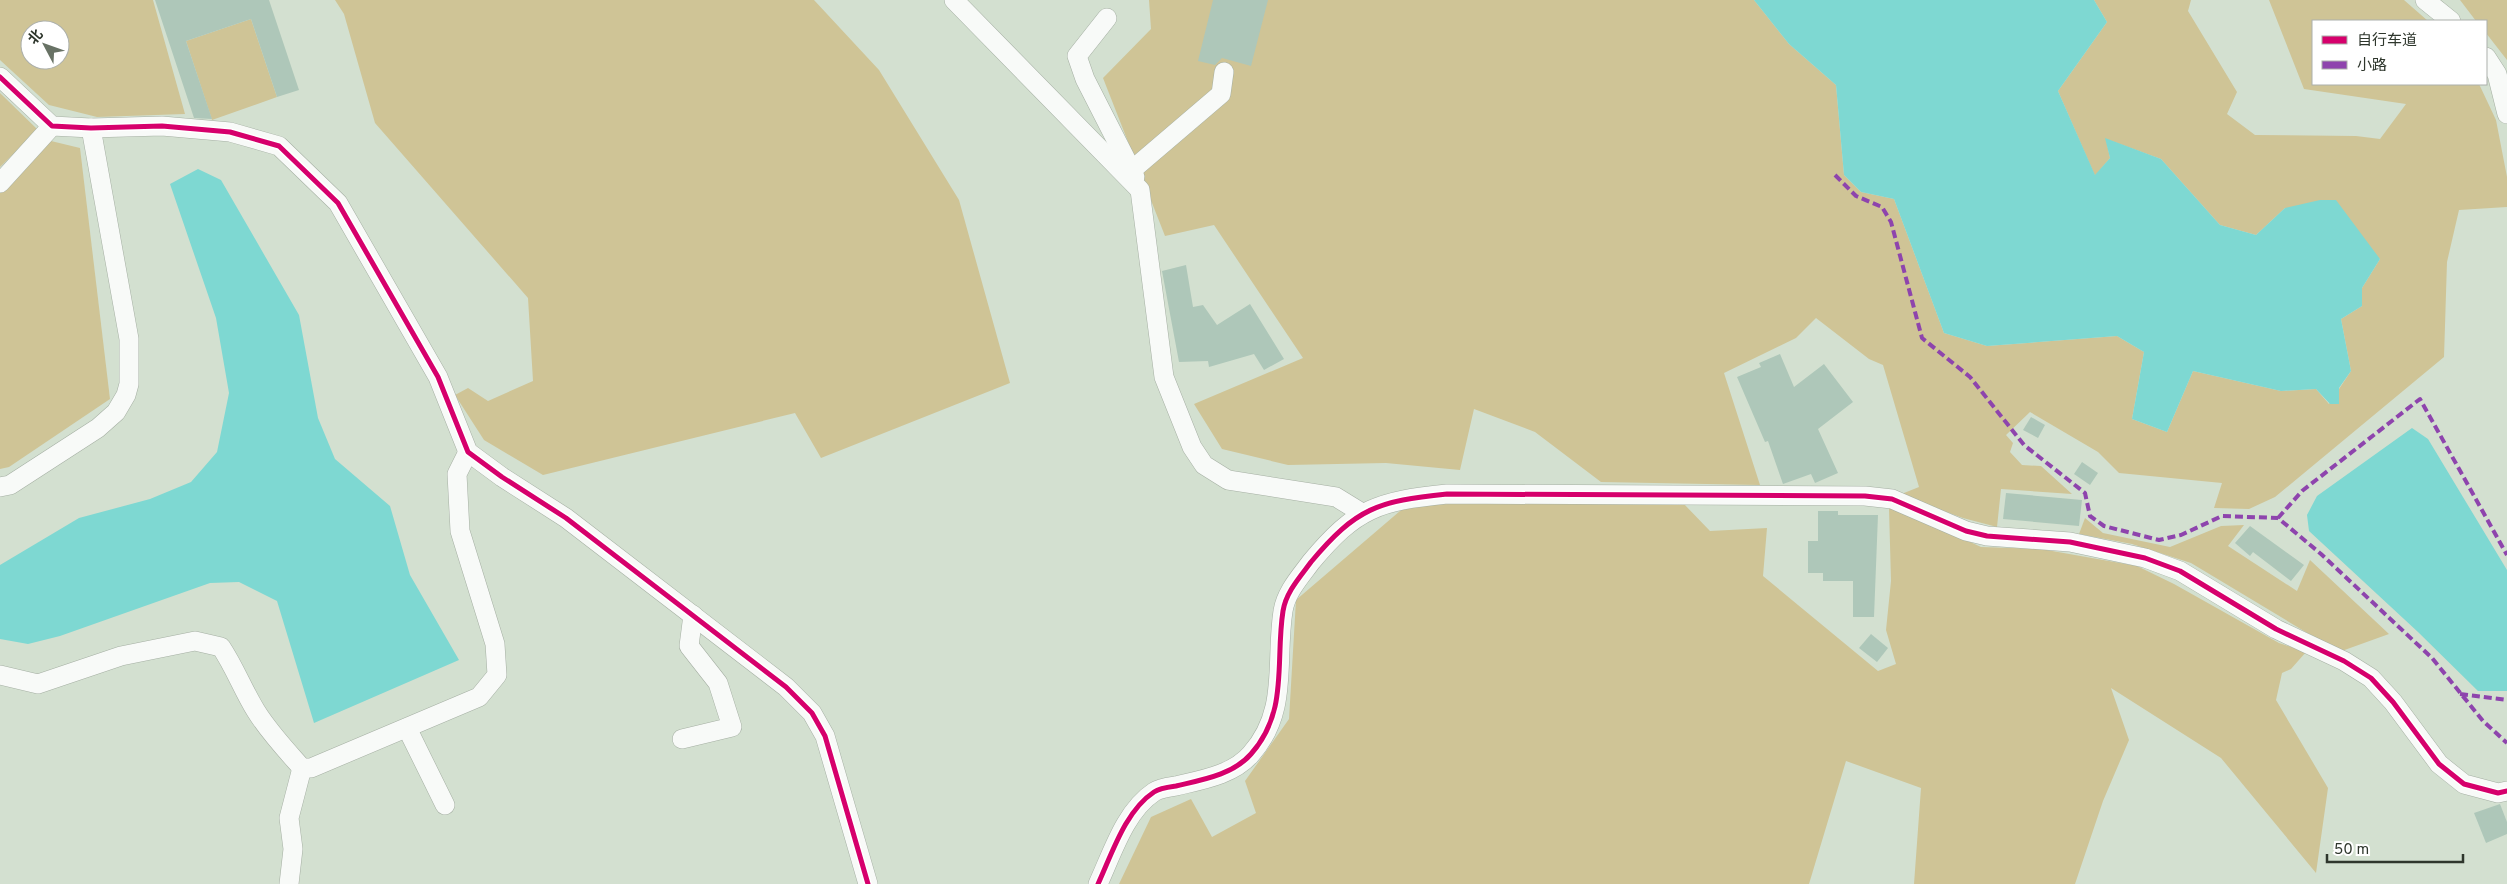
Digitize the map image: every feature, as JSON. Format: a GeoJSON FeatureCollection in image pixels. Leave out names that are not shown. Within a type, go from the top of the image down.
{"type":"FeatureCollection","features":[{"type":"Feature","properties":{"kind":"street"},"geometry":{"type":"LineString","coordinates":[[954,0],[1140,190]]}},
{"type":"Feature","properties":{"kind":"street"},"geometry":{"type":"LineString","coordinates":[[2425,0],[2450,20]]}},
{"type":"Feature","properties":{"kind":"street"},"geometry":{"type":"LineString","coordinates":[[1107,18],[1077,56],[1085,79],[1132,170],[1140,190],[1164,376],[1192,447],[1204,465],[1228,480],[1336,497],[1362,513]]}},
{"type":"Feature","properties":{"kind":"street"},"geometry":{"type":"LineString","coordinates":[[2487,58],[2498,74],[2507,114]]}},
{"type":"Feature","properties":{"kind":"street"},"geometry":{"type":"LineString","coordinates":[[1132,170],[1221,94],[1224,72]]}},
{"type":"Feature","properties":{"kind":"street"},"geometry":{"type":"LineString","coordinates":[[0,77],[52,126],[91,128],[162,126],[230,132],[279,146],[338,203],[438,378],[468,452],[502,477],[566,518],[786,687],[812,714],[825,736],[868,884]]}},
{"type":"Feature","properties":{"kind":"street"},"geometry":{"type":"LineString","coordinates":[[0,183],[52,126]]}},
{"type":"Feature","properties":{"kind":"street"},"geometry":{"type":"LineString","coordinates":[[0,486],[18,480],[98,428],[116,412],[126,395],[129,384],[129,340],[91,128]]}},
{"type":"Feature","properties":{"kind":"street"},"geometry":{"type":"LineString","coordinates":[[302,768],[311,768],[479,697],[497,675],[495,644],[460,531],[457,474],[468,452]]}},
{"type":"Feature","properties":{"kind":"street"},"geometry":{"type":"LineString","coordinates":[[1098,884],[1136,808],[1142,802],[1155,791],[1219,776],[1250,757],[1266,736],[1277,704],[1283,609],[1293,584],[1335,534],[1362,513],[1402,499],[1447,494],[1865,496],[1892,499],[1966,530],[1987,536],[2070,542],[2145,558],[2180,571],[2276,629],[2344,660],[2371,678],[2382,690],[2439,764],[2464,784],[2498,793],[2507,791]]}},
{"type":"Feature","properties":{"kind":"street"},"geometry":{"type":"LineString","coordinates":[[682,739],[732,727],[718,683],[689,646],[693,615]]}},
{"type":"Feature","properties":{"kind":"street"},"geometry":{"type":"LineString","coordinates":[[0,676],[38,684],[63,674],[130,654],[195,642],[221,647],[234,666],[244,690],[258,714],[302,768]]}},
{"type":"Feature","properties":{"kind":"street"},"geometry":{"type":"LineString","coordinates":[[407,728],[445,806]]}},
{"type":"Feature","properties":{"kind":"street"},"geometry":{"type":"LineString","coordinates":[[289,884],[293,849],[289,818],[302,768]]}},
{"type":"Feature","properties":{"kind":"shaded area"},"geometry":{"type":"Polygon","coordinates":[[[0,0],[153,0],[185,114],[97,117],[49,105],[0,60],[0,0]]]}},
{"type":"Feature","properties":{"kind":"shaded area"},"geometry":{"type":"Polygon","coordinates":[[[335,0],[814,0],[879,70],[959,200],[1010,383],[821,458],[795,413],[543,475],[484,440],[455,395],[468,388],[488,401],[533,381],[528,298],[375,123],[344,14],[335,0]]]}},
{"type":"Feature","properties":{"kind":"shaded area"},"geometry":{"type":"Polygon","coordinates":[[[1149,0],[1754,0],[1789,44],[1836,85],[1844,175],[1861,192],[1894,199],[1944,333],[1987,346],[2117,336],[2144,352],[2132,419],[2167,432],[2193,371],[2281,391],[2316,389],[2329,404],[2351,371],[2341,319],[2362,306],[2362,288],[2380,259],[2285,208],[2256,235],[2220,225],[2161,159],[2106,139],[2110,158],[2095,176],[2058,91],[2107,22],[2094,0],[2191,0],[2188,11],[2237,92],[2227,114],[2255,135],[2356,136],[2380,139],[2406,104],[2304,89],[2269,0],[2404,0],[2427,20],[2312,20],[2312,85],[2479,85],[2496,120],[2507,177],[2507,207],[2459,210],[2447,262],[2444,357],[2275,497],[2249,509],[2214,508],[2222,483],[2119,473],[2098,452],[2030,412],[2006,435],[2013,443],[2010,452],[2022,465],[2041,466],[2072,494],[2001,489],[1997,527],[1963,518],[1899,495],[1919,487],[1883,365],[1869,359],[1816,318],[1796,338],[1724,373],[1760,485],[1601,482],[1535,432],[1474,409],[1460,470],[1386,463],[1288,465],[1222,449],[1194,404],[1303,358],[1214,225],[1165,236],[1103,78],[1151,29],[1149,0]]]}},
{"type":"Feature","properties":{"kind":"shaded area"},"geometry":{"type":"Polygon","coordinates":[[[2460,0],[2507,0],[2507,60],[2487,34],[2487,20],[2475,20],[2460,0]]]}},
{"type":"Feature","properties":{"kind":"shaded area"},"geometry":{"type":"Polygon","coordinates":[[[251,19],[277,97],[212,120],[186,41],[251,19]]]}},
{"type":"Feature","properties":{"kind":"shaded area"},"geometry":{"type":"Polygon","coordinates":[[[0,93],[38,130],[0,167],[0,93]]]}},
{"type":"Feature","properties":{"kind":"shaded area"},"geometry":{"type":"Polygon","coordinates":[[[51,141],[80,148],[110,399],[9,467],[0,469],[0,190],[51,141]]]}},
{"type":"Feature","properties":{"kind":"shaded area"},"geometry":{"type":"Polygon","coordinates":[[[1615,500],[1683,503],[1710,531],[1767,528],[1763,576],[1878,671],[1896,664],[1886,630],[1891,581],[1889,508],[1906,512],[1981,547],[2041,549],[2137,566],[2174,584],[2279,643],[2306,652],[2291,669],[2282,673],[2276,700],[2328,788],[2316,873],[2221,758],[2111,688],[2129,740],[2103,801],[2075,884],[1914,884],[1921,788],[1846,761],[1809,884],[1119,884],[1151,817],[1191,799],[1212,837],[1256,813],[1245,781],[1289,719],[1296,600],[1407,505],[1615,500]]]}},
{"type":"Feature","properties":{"kind":"shaded area"},"geometry":{"type":"Polygon","coordinates":[[[2085,518],[2103,533],[2170,547],[2221,526],[2244,525],[2228,546],[2297,591],[2310,560],[2389,634],[2339,652],[2191,563],[2132,544],[2079,534],[2085,518]]]}},
{"type":"Feature","properties":{"kind":"water"},"geometry":{"type":"Polygon","coordinates":[[[1754,0],[2094,0],[2107,22],[2058,91],[2095,175],[2110,158],[2105,138],[2161,159],[2220,225],[2256,235],[2285,208],[2320,200],[2336,200],[2380,259],[2362,288],[2362,306],[2341,319],[2351,371],[2339,388],[2339,404],[2330,404],[2316,389],[2281,391],[2193,371],[2167,432],[2132,419],[2144,352],[2117,336],[1987,346],[1944,333],[1894,199],[1861,192],[1844,175],[1836,85],[1789,44],[1754,0]]]}},
{"type":"Feature","properties":{"kind":"water"},"geometry":{"type":"Polygon","coordinates":[[[198,169],[221,180],[299,315],[318,418],[335,459],[390,506],[410,575],[459,660],[314,723],[277,601],[239,582],[210,583],[60,636],[28,644],[0,639],[0,565],[79,518],[150,499],[191,482],[217,452],[229,393],[216,318],[170,184],[198,169]]]}},
{"type":"Feature","properties":{"kind":"water"},"geometry":{"type":"Polygon","coordinates":[[[2412,428],[2428,439],[2507,570],[2507,691],[2478,691],[2418,632],[2309,531],[2307,515],[2317,496],[2412,428]]]}},
{"type":"Feature","properties":{"kind":"building"},"geometry":{"type":"Polygon","coordinates":[[[155,0],[269,0],[299,90],[277,97],[251,19],[186,41],[212,119],[194,118],[155,0]]]}},
{"type":"Feature","properties":{"kind":"building"},"geometry":{"type":"Polygon","coordinates":[[[1213,0],[1268,0],[1251,66],[1222,58],[1215,65],[1198,61],[1213,0]]]}},
{"type":"Feature","properties":{"kind":"building"},"geometry":{"type":"Polygon","coordinates":[[[1186,265],[1193,307],[1203,305],[1217,325],[1250,304],[1284,359],[1264,370],[1254,354],[1209,367],[1208,361],[1179,362],[1162,271],[1186,265]]]}},
{"type":"Feature","properties":{"kind":"building"},"geometry":{"type":"Polygon","coordinates":[[[1780,354],[1794,387],[1824,364],[1853,402],[1818,429],[1838,473],[1815,483],[1811,474],[1783,484],[1768,441],[1765,442],[1737,377],[1761,367],[1759,363],[1780,354]]]}},
{"type":"Feature","properties":{"kind":"building"},"geometry":{"type":"Polygon","coordinates":[[[2031,417],[2045,425],[2038,438],[2023,430],[2031,417]]]}},
{"type":"Feature","properties":{"kind":"building"},"geometry":{"type":"Polygon","coordinates":[[[2082,462],[2098,473],[2090,485],[2074,474],[2082,462]]]}},
{"type":"Feature","properties":{"kind":"building"},"geometry":{"type":"Polygon","coordinates":[[[2006,493],[2082,500],[2079,526],[2003,519],[2006,493]]]}},
{"type":"Feature","properties":{"kind":"building"},"geometry":{"type":"Polygon","coordinates":[[[1818,511],[1838,511],[1838,515],[1878,515],[1874,617],[1853,617],[1853,581],[1823,581],[1823,573],[1808,573],[1808,541],[1818,541],[1818,511]]]}},
{"type":"Feature","properties":{"kind":"building"},"geometry":{"type":"Polygon","coordinates":[[[2250,526],[2304,565],[2291,581],[2253,552],[2250,556],[2235,543],[2250,526]]]}},
{"type":"Feature","properties":{"kind":"building"},"geometry":{"type":"Polygon","coordinates":[[[1871,634],[1888,648],[1877,662],[1859,648],[1871,634]]]}},
{"type":"Feature","properties":{"kind":"building"},"geometry":{"type":"Polygon","coordinates":[[[2500,804],[2507,822],[2507,834],[2486,843],[2474,813],[2500,804]]]}},
{"type":"Feature","properties":{"kind":"marked path"},"geometry":{"type":"LineString","coordinates":[[1835,175],[1856,196],[1882,207],[1891,222],[1922,338],[1970,377],[2024,445],[2085,493],[2090,516],[2104,526],[2159,540],[2181,535],[2222,516],[2278,518],[2321,554],[2432,658],[2483,721],[2507,743]]}},
{"type":"Feature","properties":{"kind":"marked path"},"geometry":{"type":"LineString","coordinates":[[2278,518],[2302,491],[2420,399],[2507,555]]}},
{"type":"Feature","properties":{"kind":"marked path"},"geometry":{"type":"LineString","coordinates":[[2460,694],[2507,700]]}},
{"type":"Feature","properties":{"kind":"cycle path"},"geometry":{"type":"LineString","coordinates":[[0,77],[52,126],[91,128],[162,126],[230,132],[279,146],[338,203],[438,377],[468,452],[502,477],[566,518],[786,687],[812,713],[825,736],[868,884]]}},
{"type":"Feature","properties":{"kind":"cycle path"},"geometry":{"type":"LineString","coordinates":[[1098,884],[1120,834],[1135,810],[1144,800],[1159,790],[1206,779],[1226,772],[1244,761],[1263,738],[1271,721],[1276,703],[1281,630],[1287,597],[1298,579],[1327,544],[1342,530],[1370,510],[1403,500],[1447,494],[1865,496],[1892,499],[1966,531],[1987,536],[2070,542],[2145,558],[2180,571],[2276,629],[2344,661],[2371,678],[2393,702],[2439,764],[2464,784],[2498,793],[2507,791]]}}]}
